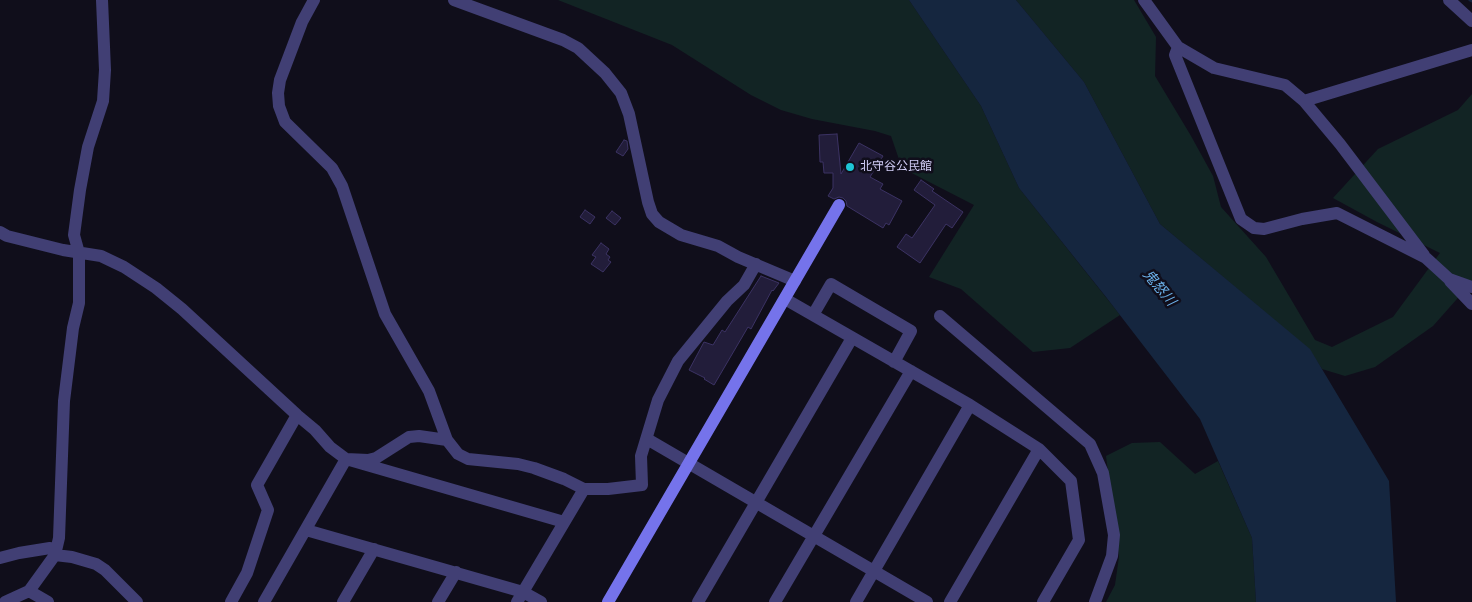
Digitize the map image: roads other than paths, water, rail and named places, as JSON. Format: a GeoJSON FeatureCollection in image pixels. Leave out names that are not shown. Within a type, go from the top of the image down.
{"type":"FeatureCollection","features":[{"type":"Feature","properties":{"kind":"street"},"geometry":{"type":"LineString","coordinates":[[5,602],[29,591],[56,552],[60,514],[64,401],[72,338],[79,303],[79,253],[74,236],[88,146],[103,101],[105,70],[102,0]]}},
{"type":"Feature","properties":{"kind":"street"},"geometry":{"type":"LineString","coordinates":[[314,0],[302,22],[280,80],[279,106],[285,122],[332,168],[342,186],[386,314],[428,391],[447,440],[458,454],[468,459],[518,464],[534,468],[564,479],[584,490],[642,484],[641,456],[658,400],[678,361],[727,301],[744,285],[756,264]]}},
{"type":"Feature","properties":{"kind":"street"},"geometry":{"type":"LineString","coordinates":[[454,0],[563,40],[578,48],[591,59],[621,93],[629,114],[648,202],[652,214],[659,222],[681,236],[718,246],[738,257],[796,281]]}},
{"type":"Feature","properties":{"kind":"street"},"geometry":{"type":"LineString","coordinates":[[1144,0],[1178,46],[1214,68],[1285,85],[1304,101],[1340,144],[1426,258],[1472,304]]}},
{"type":"Feature","properties":{"kind":"street"},"geometry":{"type":"LineString","coordinates":[[1449,0],[1472,21]]}},
{"type":"Feature","properties":{"kind":"street"},"geometry":{"type":"LineString","coordinates":[[1178,46],[1175,55],[1241,219],[1254,228],[1264,229],[1302,219],[1337,213],[1426,258]]}},
{"type":"Feature","properties":{"kind":"street"},"geometry":{"type":"LineString","coordinates":[[1304,101],[1472,50]]}},
{"type":"Feature","properties":{"kind":"street"},"geometry":{"type":"LineString","coordinates":[[608,602],[839,205]]}},
{"type":"Feature","properties":{"kind":"street"},"geometry":{"type":"LineString","coordinates":[[0,232],[6,236],[79,253],[102,256],[124,267],[156,288],[182,309],[315,430],[330,447],[346,459],[564,522]]}},
{"type":"Feature","properties":{"kind":"street"},"geometry":{"type":"LineString","coordinates":[[1448,279],[1472,287]]}},
{"type":"Feature","properties":{"kind":"street"},"geometry":{"type":"LineString","coordinates":[[812,315],[831,284],[911,331],[894,362]]}},
{"type":"Feature","properties":{"kind":"street"},"geometry":{"type":"LineString","coordinates":[[785,299],[970,405],[1039,449],[1071,481],[1079,540],[1043,602]]}},
{"type":"Feature","properties":{"kind":"street"},"geometry":{"type":"LineString","coordinates":[[940,316],[1090,444],[1103,473],[1114,535],[1112,556],[1095,602]]}},
{"type":"Feature","properties":{"kind":"street"},"geometry":{"type":"LineString","coordinates":[[698,602],[852,338]]}},
{"type":"Feature","properties":{"kind":"street"},"geometry":{"type":"LineString","coordinates":[[776,602],[911,371]]}},
{"type":"Feature","properties":{"kind":"street"},"geometry":{"type":"LineString","coordinates":[[856,602],[970,405]]}},
{"type":"Feature","properties":{"kind":"street"},"geometry":{"type":"LineString","coordinates":[[231,602],[247,573],[268,510],[257,485],[297,415]]}},
{"type":"Feature","properties":{"kind":"street"},"geometry":{"type":"LineString","coordinates":[[346,459],[368,460],[376,458],[409,437],[419,436],[447,440]]}},
{"type":"Feature","properties":{"kind":"street"},"geometry":{"type":"LineString","coordinates":[[647,439],[927,602]]}},
{"type":"Feature","properties":{"kind":"street"},"geometry":{"type":"LineString","coordinates":[[950,602],[1039,449]]}},
{"type":"Feature","properties":{"kind":"street"},"geometry":{"type":"LineString","coordinates":[[264,602],[346,459]]}},
{"type":"Feature","properties":{"kind":"street"},"geometry":{"type":"LineString","coordinates":[[520,597],[584,490]]}},
{"type":"Feature","properties":{"kind":"street"},"geometry":{"type":"LineString","coordinates":[[306,530],[456,572],[520,597],[541,602]]}},
{"type":"Feature","properties":{"kind":"street"},"geometry":{"type":"LineString","coordinates":[[0,558],[50,548],[56,552],[96,564],[105,570],[137,602]]}},
{"type":"Feature","properties":{"kind":"street"},"geometry":{"type":"LineString","coordinates":[[342,602],[374,549]]}},
{"type":"Feature","properties":{"kind":"street"},"geometry":{"type":"LineString","coordinates":[[438,602],[456,572]]}},
{"type":"Feature","properties":{"kind":"street"},"geometry":{"type":"LineString","coordinates":[[29,591],[48,602]]}},
{"type":"Feature","properties":{"kind":"water","name":"鬼怒川"},"geometry":{"type":"Polygon","coordinates":[[[909,0],[1016,0],[1084,82],[1160,224],[1310,349],[1389,481],[1396,602],[1256,602],[1252,538],[1200,419],[1019,188],[981,106],[909,0]]]}},
{"type":"Feature","properties":{"kind":"place","name":"北守谷公民館"},"geometry":{"type":"Point","coordinates":[850,167]}}]}
